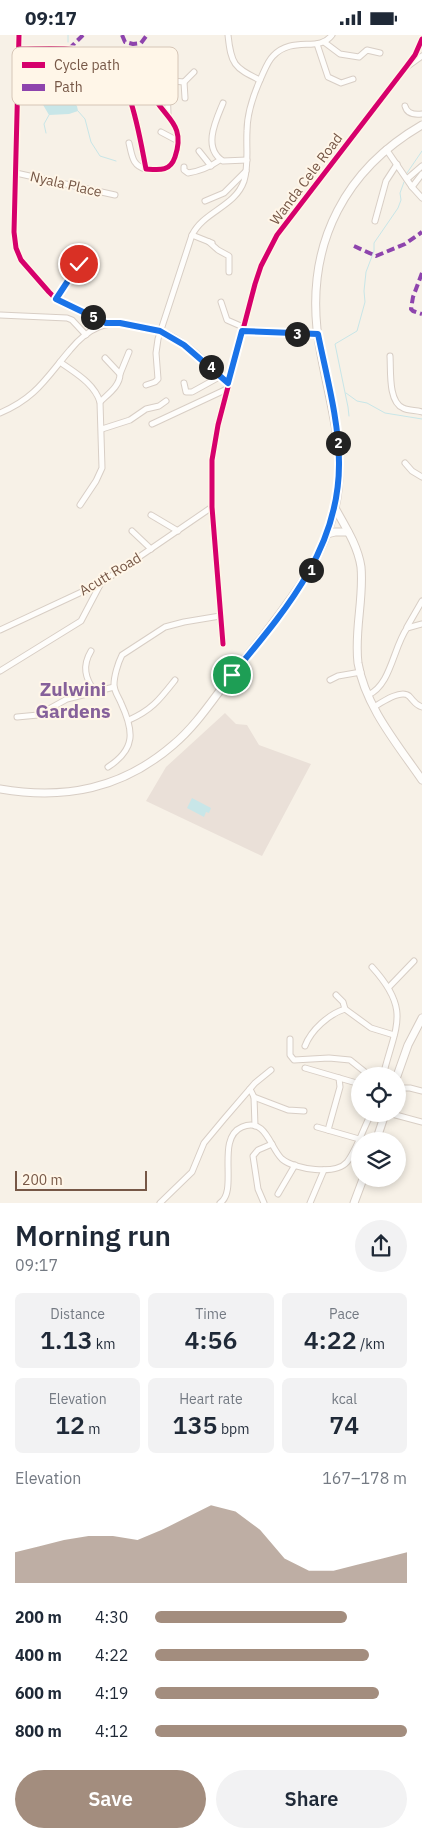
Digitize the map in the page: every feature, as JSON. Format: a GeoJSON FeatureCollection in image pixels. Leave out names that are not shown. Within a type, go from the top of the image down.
{"type":"FeatureCollection","features":[{"type":"Feature","properties":{"kind":"main road"},"geometry":{"type":"LineString","coordinates":[[0,789],[33,794],[50,794],[94,788],[118,780],[148,764],[174,745],[209,706],[299,588],[313,566],[327,534],[335,507],[338,480],[338,443],[318,334],[316,286],[324,243],[339,207],[349,189],[386,149],[422,125]]}},
{"type":"Feature","properties":{"kind":"main road"},"geometry":{"type":"LineString","coordinates":[[335,507],[357,549],[361,567],[357,642],[361,672],[368,695],[383,723],[422,780]]}},
{"type":"Feature","properties":{"kind":"main road"},"geometry":{"type":"LineString","coordinates":[[327,534],[348,532]]}},
{"type":"Feature","properties":{"kind":"main road"},"geometry":{"type":"LineString","coordinates":[[400,1067],[408,1045],[422,1017]]}},
{"type":"Feature","properties":{"kind":"main road"},"geometry":{"type":"LineString","coordinates":[[354,1203],[361,1187]]}},
{"type":"Feature","properties":{"kind":"street"},"geometry":{"type":"LineString","coordinates":[[228,35],[230,51],[236,66],[241,71],[260,80]]}},
{"type":"Feature","properties":{"kind":"street"},"geometry":{"type":"LineString","coordinates":[[146,385],[156,382],[158,379],[156,353],[160,331],[192,235],[200,222],[236,195],[244,182],[247,160],[248,118],[253,97],[272,57],[281,50],[296,44],[317,44],[324,42],[332,35]]}},
{"type":"Feature","properties":{"kind":"street","name":"Wanda Cele Road"},"geometry":{"type":"LineString","coordinates":[[223,644],[212,507],[212,460],[228,383],[261,266],[277,235],[415,55],[422,39]]}},
{"type":"Feature","properties":{"kind":"street"},"geometry":{"type":"LineString","coordinates":[[324,42],[342,55],[359,57],[368,50],[380,53]]}},
{"type":"Feature","properties":{"kind":"street"},"geometry":{"type":"LineString","coordinates":[[317,44],[328,77],[341,83],[354,79]]}},
{"type":"Feature","properties":{"kind":"street"},"geometry":{"type":"LineString","coordinates":[[406,67],[422,56]]}},
{"type":"Feature","properties":{"kind":"street"},"geometry":{"type":"LineString","coordinates":[[185,98],[184,82],[194,72]]}},
{"type":"Feature","properties":{"kind":"street"},"geometry":{"type":"LineString","coordinates":[[178,81],[184,82]]}},
{"type":"Feature","properties":{"kind":"street"},"geometry":{"type":"LineString","coordinates":[[220,160],[214,149],[212,139],[215,122],[223,103]]}},
{"type":"Feature","properties":{"kind":"street"},"geometry":{"type":"LineString","coordinates":[[18,105],[14,232],[16,248],[21,259],[56,299],[106,323],[120,323],[160,331],[184,345],[228,383]]}},
{"type":"Feature","properties":{"kind":"street"},"geometry":{"type":"LineString","coordinates":[[131,105],[146,169]]}},
{"type":"Feature","properties":{"kind":"street"},"geometry":{"type":"LineString","coordinates":[[129,143],[135,164],[138,167],[163,170],[168,168],[173,162],[178,141],[177,131],[168,114],[160,105]]}},
{"type":"Feature","properties":{"kind":"street"},"geometry":{"type":"LineString","coordinates":[[168,105],[168,114]]}},
{"type":"Feature","properties":{"kind":"street"},"geometry":{"type":"LineString","coordinates":[[405,106],[406,110],[410,113],[422,114]]}},
{"type":"Feature","properties":{"kind":"street"},"geometry":{"type":"LineString","coordinates":[[161,132],[178,141]]}},
{"type":"Feature","properties":{"kind":"street"},"geometry":{"type":"LineString","coordinates":[[386,149],[422,199]]}},
{"type":"Feature","properties":{"kind":"street"},"geometry":{"type":"LineString","coordinates":[[199,151],[211,167]]}},
{"type":"Feature","properties":{"kind":"street"},"geometry":{"type":"LineString","coordinates":[[184,167],[184,170],[188,173],[211,167],[220,160],[231,162],[247,160]]}},
{"type":"Feature","properties":{"kind":"street"},"geometry":{"type":"LineString","coordinates":[[375,221],[386,181],[397,164]]}},
{"type":"Feature","properties":{"kind":"street"},"geometry":{"type":"LineString","coordinates":[[407,179],[422,165]]}},
{"type":"Feature","properties":{"kind":"street"},"geometry":{"type":"LineString","coordinates":[[205,201],[224,193],[246,171]]}},
{"type":"Feature","properties":{"kind":"street","name":"Nyala Place"},"geometry":{"type":"LineString","coordinates":[[16,173],[115,195]]}},
{"type":"Feature","properties":{"kind":"street"},"geometry":{"type":"LineString","coordinates":[[412,187],[422,175]]}},
{"type":"Feature","properties":{"kind":"street"},"geometry":{"type":"LineString","coordinates":[[192,235],[216,244]]}},
{"type":"Feature","properties":{"kind":"street"},"geometry":{"type":"LineString","coordinates":[[209,241],[218,250],[229,256],[229,272]]}},
{"type":"Feature","properties":{"kind":"street"},"geometry":{"type":"LineString","coordinates":[[56,299],[76,269],[81,255]]}},
{"type":"Feature","properties":{"kind":"street"},"geometry":{"type":"LineString","coordinates":[[221,303],[227,320],[242,329],[318,334]]}},
{"type":"Feature","properties":{"kind":"street"},"geometry":{"type":"LineString","coordinates":[[0,315],[67,318],[72,320],[86,335]]}},
{"type":"Feature","properties":{"kind":"street"},"geometry":{"type":"LineString","coordinates":[[0,413],[34,393],[71,348],[86,335],[106,323]]}},
{"type":"Feature","properties":{"kind":"street"},"geometry":{"type":"LineString","coordinates":[[100,401],[117,385],[129,352]]}},
{"type":"Feature","properties":{"kind":"street"},"geometry":{"type":"LineString","coordinates":[[390,356],[391,384],[394,398],[398,405],[408,410],[422,412]]}},
{"type":"Feature","properties":{"kind":"street"},"geometry":{"type":"LineString","coordinates":[[105,358],[120,374]]}},
{"type":"Feature","properties":{"kind":"street"},"geometry":{"type":"LineString","coordinates":[[60,362],[88,383],[98,395],[100,401],[102,468],[93,487],[80,505]]}},
{"type":"Feature","properties":{"kind":"street"},"geometry":{"type":"LineString","coordinates":[[184,383],[186,392],[192,392],[221,376]]}},
{"type":"Feature","properties":{"kind":"street"},"geometry":{"type":"LineString","coordinates":[[152,424],[227,389]]}},
{"type":"Feature","properties":{"kind":"street"},"geometry":{"type":"LineString","coordinates":[[102,429],[130,420],[146,409],[159,406],[166,401]]}},
{"type":"Feature","properties":{"kind":"street"},"geometry":{"type":"LineString","coordinates":[[405,463],[412,471],[422,477]]}},
{"type":"Feature","properties":{"kind":"street","name":"Acutt Road"},"geometry":{"type":"LineString","coordinates":[[0,630],[101,583],[212,507]]}},
{"type":"Feature","properties":{"kind":"street"},"geometry":{"type":"LineString","coordinates":[[151,515],[178,531]]}},
{"type":"Feature","properties":{"kind":"street"},"geometry":{"type":"LineString","coordinates":[[132,531],[151,549]]}},
{"type":"Feature","properties":{"kind":"street"},"geometry":{"type":"LineString","coordinates":[[0,671],[81,621],[101,583]]}},
{"type":"Feature","properties":{"kind":"street"},"geometry":{"type":"LineString","coordinates":[[368,695],[382,684],[402,635],[422,601]]}},
{"type":"Feature","properties":{"kind":"street"},"geometry":{"type":"LineString","coordinates":[[108,767],[127,750],[130,735],[129,720],[114,687],[120,660],[125,653],[165,627],[220,616]]}},
{"type":"Feature","properties":{"kind":"street"},"geometry":{"type":"LineString","coordinates":[[407,628],[422,624]]}},
{"type":"Feature","properties":{"kind":"street"},"geometry":{"type":"LineString","coordinates":[[91,651],[87,658],[85,670],[88,681],[95,692]]}},
{"type":"Feature","properties":{"kind":"street"},"geometry":{"type":"LineString","coordinates":[[330,680],[338,676],[361,672]]}},
{"type":"Feature","properties":{"kind":"street"},"geometry":{"type":"LineString","coordinates":[[129,720],[146,712],[155,705],[175,680]]}},
{"type":"Feature","properties":{"kind":"street"},"geometry":{"type":"LineString","coordinates":[[17,717],[38,715],[62,701],[114,687]]}},
{"type":"Feature","properties":{"kind":"street"},"geometry":{"type":"LineString","coordinates":[[374,707],[401,693],[408,695],[417,705],[422,707]]}},
{"type":"Feature","properties":{"kind":"street"},"geometry":{"type":"LineString","coordinates":[[389,987],[414,961]]}},
{"type":"Feature","properties":{"kind":"street"},"geometry":{"type":"LineString","coordinates":[[372,967],[389,987],[398,1012],[385,1067]]}},
{"type":"Feature","properties":{"kind":"street"},"geometry":{"type":"LineString","coordinates":[[336,995],[343,1003],[345,1009],[371,1028],[394,1035]]}},
{"type":"Feature","properties":{"kind":"street"},"geometry":{"type":"LineString","coordinates":[[305,1046],[309,1037],[328,1019],[345,1009]]}},
{"type":"Feature","properties":{"kind":"street"},"geometry":{"type":"LineString","coordinates":[[290,1039],[289,1051],[292,1059],[329,1058],[350,1060],[359,1067]]}},
{"type":"Feature","properties":{"kind":"street"},"geometry":{"type":"LineString","coordinates":[[306,1068],[351,1081]]}},
{"type":"Feature","properties":{"kind":"street"},"geometry":{"type":"LineString","coordinates":[[160,1203],[192,1172],[204,1143],[250,1089],[271,1070]]}},
{"type":"Feature","properties":{"kind":"street"},"geometry":{"type":"LineString","coordinates":[[328,1130],[340,1087],[339,1078]]}},
{"type":"Feature","properties":{"kind":"street"},"geometry":{"type":"LineString","coordinates":[[406,1087],[422,1091]]}},
{"type":"Feature","properties":{"kind":"street"},"geometry":{"type":"LineString","coordinates":[[250,1089],[254,1097],[255,1126]]}},
{"type":"Feature","properties":{"kind":"street"},"geometry":{"type":"LineString","coordinates":[[254,1097],[288,1111],[304,1111]]}},
{"type":"Feature","properties":{"kind":"street"},"geometry":{"type":"LineString","coordinates":[[406,1117],[422,1121]]}},
{"type":"Feature","properties":{"kind":"street"},"geometry":{"type":"LineString","coordinates":[[220,1203],[225,1199],[226,1194],[228,1156],[232,1136],[241,1127],[255,1126],[266,1133],[282,1159],[296,1165],[324,1170],[336,1169],[345,1164],[351,1153]]}},
{"type":"Feature","properties":{"kind":"street"},"geometry":{"type":"LineString","coordinates":[[317,1127],[351,1137]]}},
{"type":"Feature","properties":{"kind":"street"},"geometry":{"type":"LineString","coordinates":[[264,1203],[258,1189],[253,1156],[258,1150],[272,1144]]}},
{"type":"Feature","properties":{"kind":"street"},"geometry":{"type":"LineString","coordinates":[[278,1194],[296,1165]]}},
{"type":"Feature","properties":{"kind":"street"},"geometry":{"type":"LineString","coordinates":[[310,1203],[324,1170]]}},
{"type":"Feature","properties":{"kind":"shaded area"},"geometry":{"type":"Polygon","coordinates":[[[225,713],[236,724],[247,725],[259,745],[311,764],[262,856],[146,801],[166,767],[225,713]]]}},
{"type":"Feature","properties":{"kind":"water"},"geometry":{"type":"Polygon","coordinates":[[[43,105],[77,106],[78,111],[69,114],[49,115],[43,105]]]}},
{"type":"Feature","properties":{"kind":"water"},"geometry":{"type":"Polygon","coordinates":[[[192,798],[211,808],[209,813],[206,812],[204,817],[187,808],[192,798]]]}},
{"type":"Feature","properties":{"kind":"waterway"},"geometry":{"type":"LineString","coordinates":[[68,35],[68,42]]}},
{"type":"Feature","properties":{"kind":"waterway"},"geometry":{"type":"LineString","coordinates":[[78,111],[85,119],[91,142],[100,156],[116,161]]}},
{"type":"Feature","properties":{"kind":"waterway"},"geometry":{"type":"LineString","coordinates":[[46,133],[44,124],[49,115]]}},
{"type":"Feature","properties":{"kind":"waterway"},"geometry":{"type":"LineString","coordinates":[[407,173],[422,151]]}},
{"type":"Feature","properties":{"kind":"waterway"},"geometry":{"type":"LineString","coordinates":[[349,416],[335,344],[357,331],[365,302],[366,272],[374,251],[374,243],[398,208],[404,182]]}},
{"type":"Feature","properties":{"kind":"waterway"},"geometry":{"type":"LineString","coordinates":[[346,393],[357,401],[367,403],[385,413],[422,419]]}},
{"type":"Feature","properties":{"kind":"marked path"},"geometry":{"type":"LineString","coordinates":[[71,47],[83,35]]}},
{"type":"Feature","properties":{"kind":"marked path"},"geometry":{"type":"LineString","coordinates":[[122,35],[125,42],[133,44],[141,43],[147,35]]}},
{"type":"Feature","properties":{"kind":"marked path"},"geometry":{"type":"LineString","coordinates":[[354,246],[376,256],[405,244],[422,232]]}},
{"type":"Feature","properties":{"kind":"marked path"},"geometry":{"type":"LineString","coordinates":[[422,273],[413,297],[411,309],[422,314]]}},
{"type":"Feature","properties":{"kind":"cycle path"},"geometry":{"type":"LineString","coordinates":[[19,35],[19,47]]}},
{"type":"Feature","properties":{"kind":"cycle path"},"geometry":{"type":"LineString","coordinates":[[223,644],[212,507],[212,460],[218,425],[255,284],[261,266],[277,235],[415,55],[422,39]]}},
{"type":"Feature","properties":{"kind":"cycle path"},"geometry":{"type":"LineString","coordinates":[[17,105],[14,232],[16,248],[21,260],[56,299],[106,323]]}},
{"type":"Feature","properties":{"kind":"cycle path"},"geometry":{"type":"LineString","coordinates":[[132,105],[146,169],[160,170],[167,168],[173,162],[178,145],[178,136],[172,121],[160,105]]}},
{"type":"Feature","properties":{"kind":"district","name":"Zulwini Gardens"},"geometry":{"type":"Point","coordinates":[73,700]}},
{"type":"Feature","properties":{"kind":"route"},"geometry":{"type":"LineString","coordinates":[[79,264],[56,299],[106,323],[131,324],[160,331],[184,345],[228,383],[242,331],[318,334],[338,443],[339,461],[335,507],[324,544],[313,566],[299,588],[232,675]]}}]}
